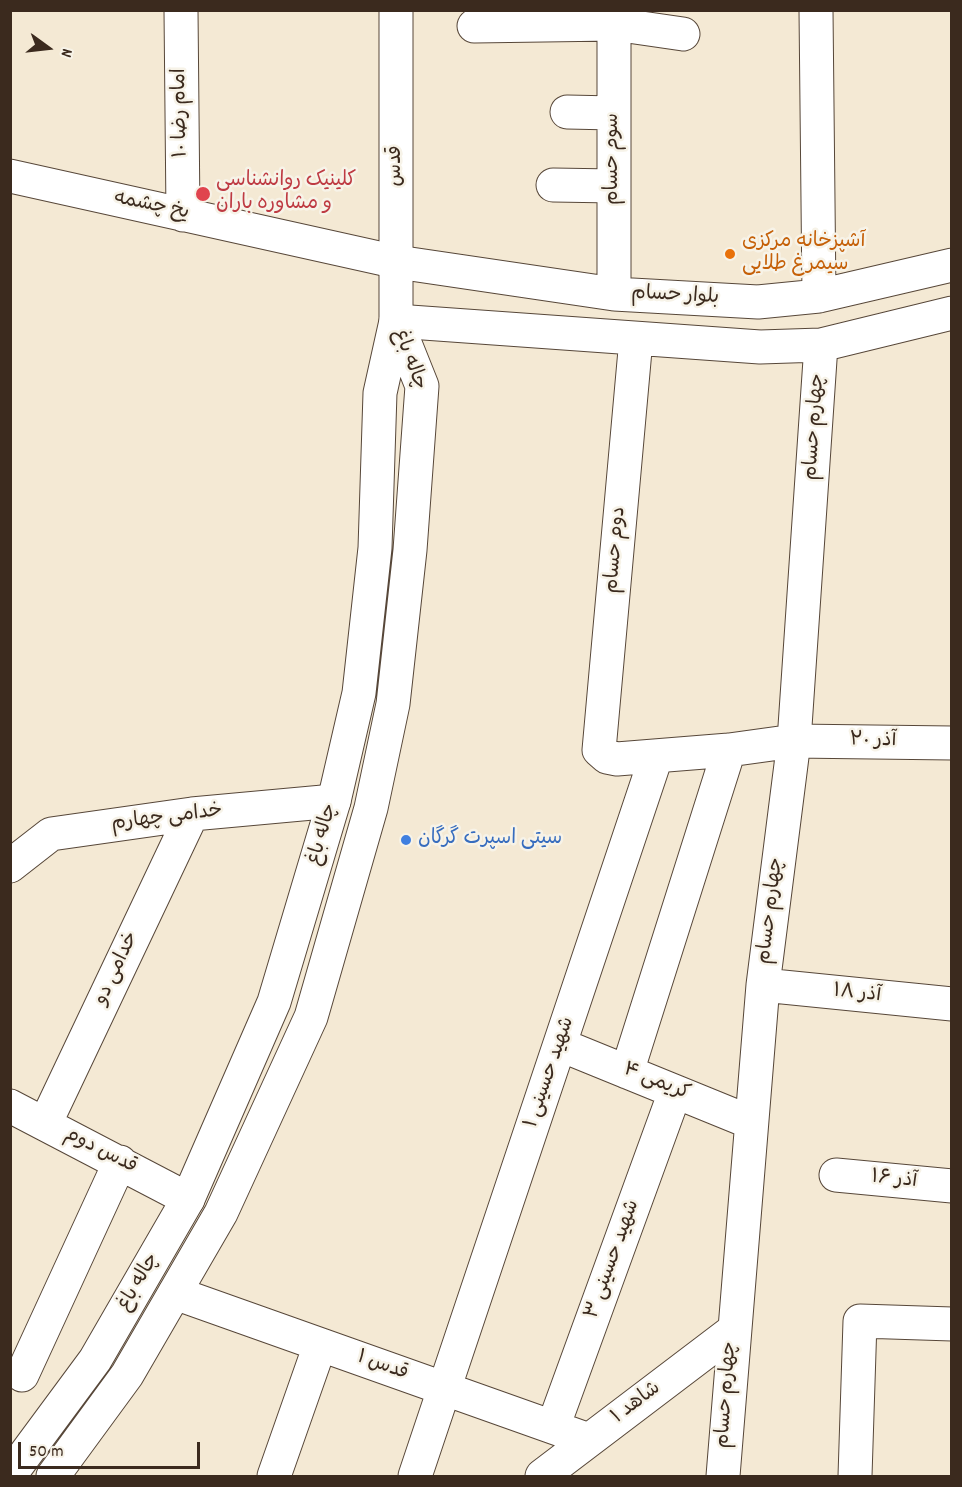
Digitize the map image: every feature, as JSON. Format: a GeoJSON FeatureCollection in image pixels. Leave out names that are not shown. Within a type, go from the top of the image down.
{"type":"FeatureCollection","features":[{"type":"Feature","properties":{"kind":"street","name":"امام رضا ۱۰"},"geometry":{"type":"LineString","coordinates":[[181,10],[183,215]]}},
{"type":"Feature","properties":{"kind":"street","name":"قدس"},"geometry":{"type":"LineString","coordinates":[[396,10],[396,321]]}},
{"type":"Feature","properties":{"kind":"street"},"geometry":{"type":"LineString","coordinates":[[816,10],[819,296]]}},
{"type":"Feature","properties":{"kind":"street"},"geometry":{"type":"LineString","coordinates":[[474,26],[614,17],[683,34]]}},
{"type":"Feature","properties":{"kind":"street","name":"سوم حسام"},"geometry":{"type":"LineString","coordinates":[[614,17],[614,294]]}},
{"type":"Feature","properties":{"kind":"street"},"geometry":{"type":"LineString","coordinates":[[567,112],[614,113]]}},
{"type":"Feature","properties":{"kind":"street","name":"یخ چشمه"},"geometry":{"type":"LineString","coordinates":[[10,176],[397,262]]}},
{"type":"Feature","properties":{"kind":"street"},"geometry":{"type":"LineString","coordinates":[[553,185],[614,186]]}},
{"type":"Feature","properties":{"kind":"street","name":"بلوار حسام"},"geometry":{"type":"LineString","coordinates":[[397,262],[614,294],[758,302],[819,296],[951,265]]}},
{"type":"Feature","properties":{"kind":"street"},"geometry":{"type":"LineString","coordinates":[[396,321],[760,347],[821,345],[951,313]]}},
{"type":"Feature","properties":{"kind":"street","name":"چاله باغ"},"geometry":{"type":"LineString","coordinates":[[10,1475],[96,1360],[188,1199],[274,1002],[334,801],[359,693],[375,548],[380,393],[396,321]]}},
{"type":"Feature","properties":{"kind":"street","name":"چاله باغ"},"geometry":{"type":"LineString","coordinates":[[53,1476],[127,1375],[221,1213],[310,1017],[371,808],[393,704],[410,550],[422,386],[396,321]]}},
{"type":"Feature","properties":{"kind":"street","name":"دوم حسام"},"geometry":{"type":"LineString","coordinates":[[607,757],[599,750],[636,339]]}},
{"type":"Feature","properties":{"kind":"street","name":"چهارم حسام"},"geometry":{"type":"LineString","coordinates":[[723,1476],[750,1122],[763,985],[794,741],[821,345]]}},
{"type":"Feature","properties":{"kind":"street","name":"۲۰ آذر"},"geometry":{"type":"LineString","coordinates":[[607,757],[656,757],[794,741],[951,743]]}},
{"type":"Feature","properties":{"kind":"street"},"geometry":{"type":"LineString","coordinates":[[627,1072],[729,750]]}},
{"type":"Feature","properties":{"kind":"street","name":"۱ شهید حسینی"},"geometry":{"type":"LineString","coordinates":[[415,1476],[656,757]]}},
{"type":"Feature","properties":{"kind":"street","name":"خدامی چهارم"},"geometry":{"type":"LineString","coordinates":[[10,866],[51,834],[192,814],[334,801]]}},
{"type":"Feature","properties":{"kind":"street","name":"خدامی دو"},"geometry":{"type":"LineString","coordinates":[[45,1124],[192,814]]}},
{"type":"Feature","properties":{"kind":"street","name":"۱۸ آذر"},"geometry":{"type":"LineString","coordinates":[[763,985],[951,1004]]}},
{"type":"Feature","properties":{"kind":"street"},"geometry":{"type":"LineString","coordinates":[[274,1002],[310,1017]]}},
{"type":"Feature","properties":{"kind":"street","name":"کریمی ۴"},"geometry":{"type":"LineString","coordinates":[[561,1045],[750,1122]]}},
{"type":"Feature","properties":{"kind":"street","name":"۳ شهید حسینی"},"geometry":{"type":"LineString","coordinates":[[553,1428],[675,1092]]}},
{"type":"Feature","properties":{"kind":"street","name":"قدس دوم"},"geometry":{"type":"LineString","coordinates":[[10,1106],[188,1199]]}},
{"type":"Feature","properties":{"kind":"street"},"geometry":{"type":"LineString","coordinates":[[22,1375],[120,1162]]}},
{"type":"Feature","properties":{"kind":"street","name":"۱۶ آذر"},"geometry":{"type":"LineString","coordinates":[[836,1175],[951,1186]]}},
{"type":"Feature","properties":{"kind":"street","name":"قدس ۱"},"geometry":{"type":"LineString","coordinates":[[175,1293],[589,1440]]}},
{"type":"Feature","properties":{"kind":"street"},"geometry":{"type":"LineString","coordinates":[[855,1476],[860,1321],[951,1324]]}},
{"type":"Feature","properties":{"kind":"street","name":"۱ شاهد"},"geometry":{"type":"LineString","coordinates":[[542,1476],[733,1331]]}},
{"type":"Feature","properties":{"kind":"street"},"geometry":{"type":"LineString","coordinates":[[274,1476],[320,1345]]}},
{"type":"Feature","properties":{"kind":"place","name":"کلینیک روانشناسی و مشاوره باران"},"geometry":{"type":"Point","coordinates":[203,194]}},
{"type":"Feature","properties":{"kind":"place","name":"آشپزخانه مرکزی سیمرغ طلایی"},"geometry":{"type":"Point","coordinates":[730,254]}},
{"type":"Feature","properties":{"kind":"place","name":"سیتی اسپرت گرگان"},"geometry":{"type":"Point","coordinates":[406,840]}}]}
